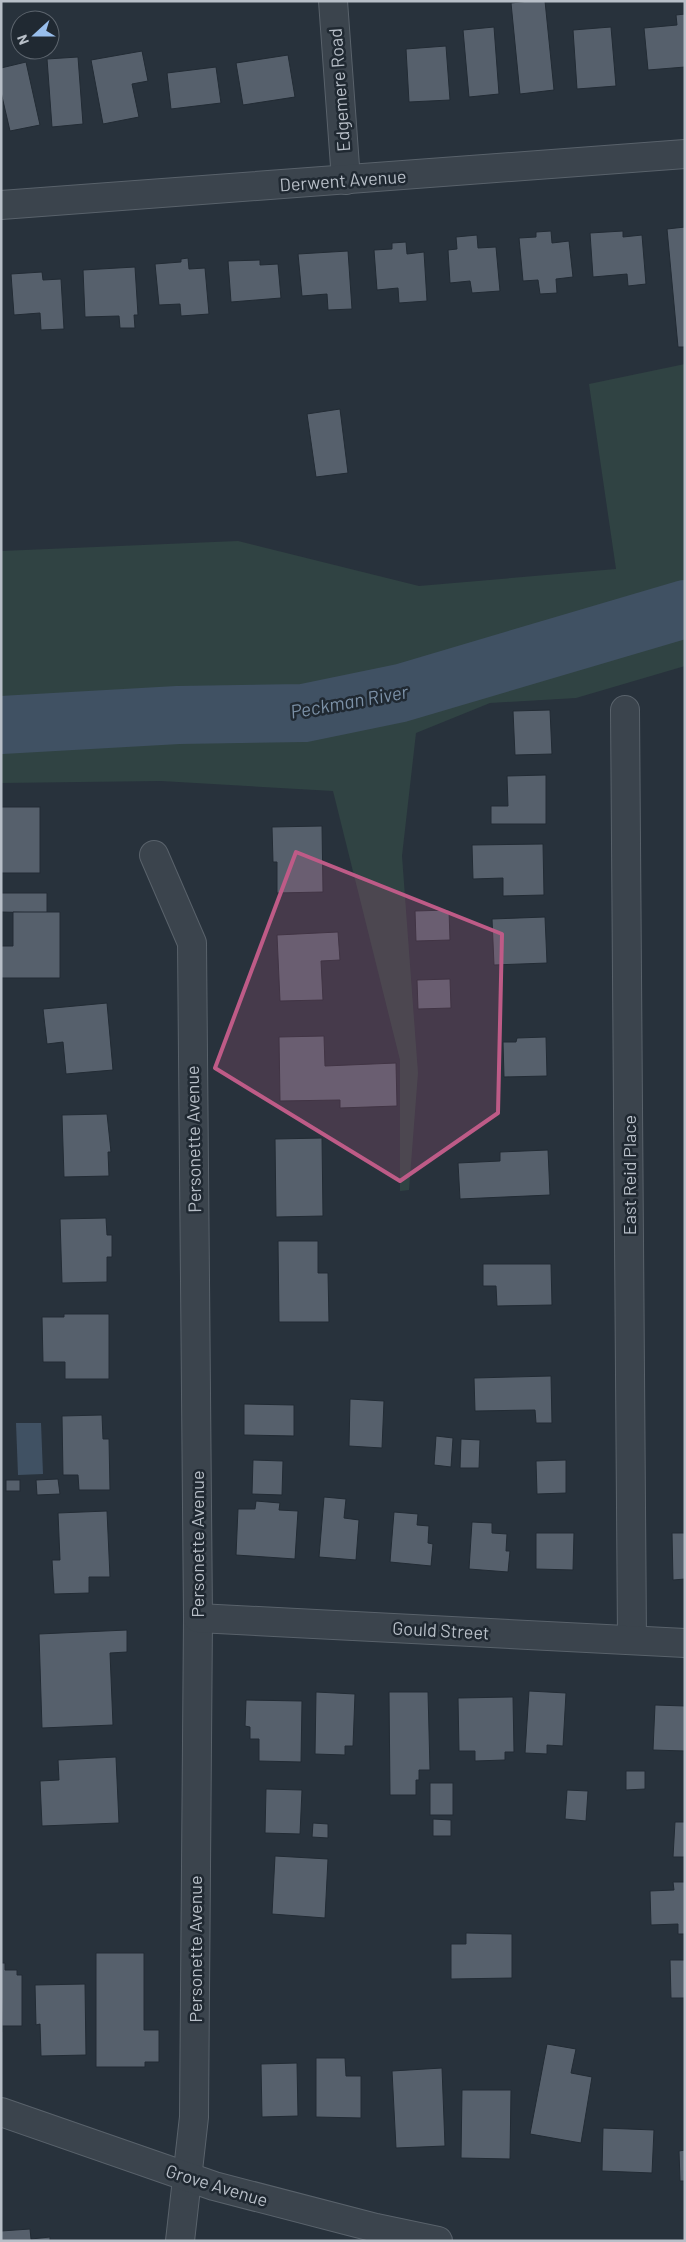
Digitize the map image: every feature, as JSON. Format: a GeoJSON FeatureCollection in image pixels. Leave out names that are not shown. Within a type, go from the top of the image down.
{"type":"FeatureCollection","features":[{"type":"Feature","properties":{"kind":"street","name":"Edgemere Road"},"geometry":{"type":"LineString","coordinates":[[333,1],[346,180]]}},
{"type":"Feature","properties":{"kind":"street","name":"Derwent Avenue"},"geometry":{"type":"LineString","coordinates":[[1,205],[685,154]]}},
{"type":"Feature","properties":{"kind":"street","name":"East Reid Place"},"geometry":{"type":"LineString","coordinates":[[625,710],[632,1639]]}},
{"type":"Feature","properties":{"kind":"street","name":"Personette Avenue"},"geometry":{"type":"LineString","coordinates":[[154,855],[192,943],[198,1618],[194,2117],[180,2241]]}},
{"type":"Feature","properties":{"kind":"street","name":"Gould Street"},"geometry":{"type":"LineString","coordinates":[[198,1618],[685,1642]]}},
{"type":"Feature","properties":{"kind":"street","name":"Grove Avenue"},"geometry":{"type":"LineString","coordinates":[[1,2112],[214,2186],[366,2226],[438,2241]]}},
{"type":"Feature","properties":{"kind":"highlighted area"},"geometry":{"type":"Polygon","coordinates":[[[296,852],[502,934],[498,1113],[400,1181],[215,1068],[296,852]]]}},
{"type":"Feature","properties":{"kind":"shaded area"},"geometry":{"type":"Polygon","coordinates":[[[685,364],[685,666],[576,698],[490,703],[416,733],[402,856],[418,1073],[409,1190],[400,1191],[400,1060],[333,791],[161,781],[1,783],[1,551],[238,541],[419,586],[616,569],[589,384],[685,364]]]}},
{"type":"Feature","properties":{"kind":"water"},"geometry":{"type":"Polygon","coordinates":[[[16,1423],[41,1423],[43,1474],[18,1475],[16,1423]]]}},
{"type":"Feature","properties":{"kind":"building"},"geometry":{"type":"Polygon","coordinates":[[[545,1],[554,90],[520,94],[511,3],[545,1]]]}},
{"type":"Feature","properties":{"kind":"building"},"geometry":{"type":"Polygon","coordinates":[[[685,14],[685,67],[648,70],[644,28],[677,25],[676,15],[685,14]]]}},
{"type":"Feature","properties":{"kind":"building"},"geometry":{"type":"Polygon","coordinates":[[[494,27],[499,94],[469,97],[463,30],[494,27]]]}},
{"type":"Feature","properties":{"kind":"building"},"geometry":{"type":"Polygon","coordinates":[[[611,27],[616,86],[577,89],[573,30],[611,27]]]}},
{"type":"Feature","properties":{"kind":"building"},"geometry":{"type":"Polygon","coordinates":[[[446,46],[450,100],[409,102],[406,49],[446,46]]]}},
{"type":"Feature","properties":{"kind":"building"},"geometry":{"type":"Polygon","coordinates":[[[142,51],[148,81],[132,84],[139,117],[103,124],[91,60],[142,51]]]}},
{"type":"Feature","properties":{"kind":"building"},"geometry":{"type":"Polygon","coordinates":[[[288,55],[295,97],[243,105],[236,63],[288,55]]]}},
{"type":"Feature","properties":{"kind":"building"},"geometry":{"type":"Polygon","coordinates":[[[78,57],[83,124],[52,127],[47,60],[60,60],[60,58],[78,57]]]}},
{"type":"Feature","properties":{"kind":"building"},"geometry":{"type":"Polygon","coordinates":[[[26,62],[40,125],[10,131],[1,92],[1,68],[26,62]]]}},
{"type":"Feature","properties":{"kind":"building"},"geometry":{"type":"Polygon","coordinates":[[[216,67],[221,103],[171,109],[167,73],[216,67]]]}},
{"type":"Feature","properties":{"kind":"building"},"geometry":{"type":"Polygon","coordinates":[[[685,227],[685,347],[678,347],[667,229],[685,227]]]}},
{"type":"Feature","properties":{"kind":"building"},"geometry":{"type":"Polygon","coordinates":[[[551,231],[552,243],[569,241],[573,277],[556,279],[557,293],[540,294],[538,280],[523,281],[519,238],[536,237],[536,232],[551,231]]]}},
{"type":"Feature","properties":{"kind":"building"},"geometry":{"type":"Polygon","coordinates":[[[623,231],[623,237],[642,235],[646,284],[628,286],[627,274],[593,277],[590,233],[623,231]]]}},
{"type":"Feature","properties":{"kind":"building"},"geometry":{"type":"Polygon","coordinates":[[[477,235],[478,248],[496,247],[500,291],[472,293],[470,281],[450,283],[448,250],[457,249],[456,237],[477,235]]]}},
{"type":"Feature","properties":{"kind":"building"},"geometry":{"type":"Polygon","coordinates":[[[406,242],[407,254],[424,252],[427,301],[399,303],[398,288],[377,290],[374,250],[392,249],[392,243],[406,242]]]}},
{"type":"Feature","properties":{"kind":"building"},"geometry":{"type":"Polygon","coordinates":[[[348,251],[352,309],[328,310],[327,294],[302,296],[298,254],[348,251]]]}},
{"type":"Feature","properties":{"kind":"building"},"geometry":{"type":"Polygon","coordinates":[[[188,258],[189,269],[205,268],[209,314],[181,316],[180,304],[159,305],[155,264],[181,262],[181,259],[188,258]]]}},
{"type":"Feature","properties":{"kind":"building"},"geometry":{"type":"Polygon","coordinates":[[[260,260],[260,265],[278,264],[281,298],[231,302],[228,261],[260,260]]]}},
{"type":"Feature","properties":{"kind":"building"},"geometry":{"type":"Polygon","coordinates":[[[135,267],[138,315],[134,315],[135,328],[120,328],[119,316],[85,317],[83,270],[135,267]]]}},
{"type":"Feature","properties":{"kind":"building"},"geometry":{"type":"Polygon","coordinates":[[[42,272],[43,280],[61,279],[64,329],[41,330],[40,313],[14,315],[11,274],[42,272]]]}},
{"type":"Feature","properties":{"kind":"building"},"geometry":{"type":"Polygon","coordinates":[[[340,409],[348,473],[316,477],[307,414],[340,409]]]}},
{"type":"Feature","properties":{"kind":"building"},"geometry":{"type":"Polygon","coordinates":[[[550,710],[552,754],[515,755],[513,711],[550,710]]]}},
{"type":"Feature","properties":{"kind":"building"},"geometry":{"type":"Polygon","coordinates":[[[546,775],[546,824],[491,824],[491,806],[508,806],[507,776],[546,775]]]}},
{"type":"Feature","properties":{"kind":"building"},"geometry":{"type":"Polygon","coordinates":[[[1,807],[40,807],[40,873],[1,873],[1,807]]]}},
{"type":"Feature","properties":{"kind":"building"},"geometry":{"type":"Polygon","coordinates":[[[322,826],[323,892],[277,893],[277,862],[273,862],[272,827],[322,826]]]}},
{"type":"Feature","properties":{"kind":"building"},"geometry":{"type":"Polygon","coordinates":[[[543,844],[544,895],[503,896],[503,878],[473,879],[472,845],[543,844]]]}},
{"type":"Feature","properties":{"kind":"building"},"geometry":{"type":"Polygon","coordinates":[[[1,893],[47,893],[47,913],[1,912],[1,893]]]}},
{"type":"Feature","properties":{"kind":"building"},"geometry":{"type":"Polygon","coordinates":[[[449,910],[450,940],[416,941],[415,911],[449,910]]]}},
{"type":"Feature","properties":{"kind":"building"},"geometry":{"type":"Polygon","coordinates":[[[13,912],[60,912],[60,978],[1,978],[1,946],[13,946],[13,912]]]}},
{"type":"Feature","properties":{"kind":"building"},"geometry":{"type":"Polygon","coordinates":[[[545,917],[547,963],[494,965],[492,919],[545,917]]]}},
{"type":"Feature","properties":{"kind":"building"},"geometry":{"type":"Polygon","coordinates":[[[338,932],[340,960],[321,961],[323,1000],[280,1001],[277,935],[338,932]]]}},
{"type":"Feature","properties":{"kind":"building"},"geometry":{"type":"Polygon","coordinates":[[[450,979],[451,1008],[418,1009],[417,980],[450,979]]]}},
{"type":"Feature","properties":{"kind":"building"},"geometry":{"type":"Polygon","coordinates":[[[107,1003],[113,1070],[66,1074],[63,1042],[47,1044],[43,1009],[107,1003]]]}},
{"type":"Feature","properties":{"kind":"building"},"geometry":{"type":"Polygon","coordinates":[[[324,1036],[325,1066],[396,1063],[397,1106],[340,1108],[340,1100],[280,1101],[279,1037],[324,1036]]]}},
{"type":"Feature","properties":{"kind":"building"},"geometry":{"type":"Polygon","coordinates":[[[546,1037],[547,1076],[504,1077],[503,1042],[516,1042],[517,1038],[546,1037]]]}},
{"type":"Feature","properties":{"kind":"building"},"geometry":{"type":"Polygon","coordinates":[[[107,1114],[111,1152],[108,1152],[109,1176],[64,1177],[62,1115],[107,1114]]]}},
{"type":"Feature","properties":{"kind":"building"},"geometry":{"type":"Polygon","coordinates":[[[322,1138],[323,1216],[276,1217],[275,1139],[322,1138]]]}},
{"type":"Feature","properties":{"kind":"building"},"geometry":{"type":"Polygon","coordinates":[[[548,1150],[550,1195],[460,1199],[458,1163],[500,1161],[500,1152],[548,1150]]]}},
{"type":"Feature","properties":{"kind":"building"},"geometry":{"type":"Polygon","coordinates":[[[106,1218],[107,1235],[112,1235],[112,1257],[107,1257],[107,1282],[62,1283],[60,1219],[106,1218]]]}},
{"type":"Feature","properties":{"kind":"building"},"geometry":{"type":"Polygon","coordinates":[[[278,1241],[318,1241],[318,1273],[328,1273],[329,1322],[279,1322],[278,1241]]]}},
{"type":"Feature","properties":{"kind":"building"},"geometry":{"type":"Polygon","coordinates":[[[483,1264],[551,1264],[552,1305],[497,1306],[496,1286],[483,1286],[483,1264]]]}},
{"type":"Feature","properties":{"kind":"building"},"geometry":{"type":"Polygon","coordinates":[[[64,1314],[109,1314],[109,1379],[65,1379],[65,1362],[43,1362],[42,1317],[64,1317],[64,1314]]]}},
{"type":"Feature","properties":{"kind":"building"},"geometry":{"type":"Polygon","coordinates":[[[551,1376],[552,1423],[536,1423],[535,1410],[475,1411],[474,1378],[551,1376]]]}},
{"type":"Feature","properties":{"kind":"building"},"geometry":{"type":"Polygon","coordinates":[[[350,1399],[384,1401],[382,1448],[349,1446],[350,1399]]]}},
{"type":"Feature","properties":{"kind":"building"},"geometry":{"type":"Polygon","coordinates":[[[244,1404],[294,1405],[294,1436],[244,1435],[244,1404]]]}},
{"type":"Feature","properties":{"kind":"building"},"geometry":{"type":"Polygon","coordinates":[[[102,1415],[103,1439],[109,1439],[110,1490],[79,1490],[78,1475],[63,1475],[62,1416],[102,1415]]]}},
{"type":"Feature","properties":{"kind":"building"},"geometry":{"type":"Polygon","coordinates":[[[436,1436],[453,1438],[451,1467],[434,1465],[436,1436]]]}},
{"type":"Feature","properties":{"kind":"building"},"geometry":{"type":"Polygon","coordinates":[[[461,1439],[480,1440],[479,1468],[460,1468],[461,1439]]]}},
{"type":"Feature","properties":{"kind":"building"},"geometry":{"type":"Polygon","coordinates":[[[253,1460],[283,1461],[282,1495],[252,1494],[253,1460]]]}},
{"type":"Feature","properties":{"kind":"building"},"geometry":{"type":"Polygon","coordinates":[[[566,1460],[566,1493],[537,1494],[536,1461],[566,1460]]]}},
{"type":"Feature","properties":{"kind":"building"},"geometry":{"type":"Polygon","coordinates":[[[58,1479],[60,1494],[37,1495],[36,1480],[58,1479]]]}},
{"type":"Feature","properties":{"kind":"building"},"geometry":{"type":"Polygon","coordinates":[[[6,1480],[20,1480],[20,1491],[6,1491],[6,1480]]]}},
{"type":"Feature","properties":{"kind":"building"},"geometry":{"type":"Polygon","coordinates":[[[324,1497],[346,1499],[344,1518],[359,1520],[356,1560],[319,1557],[324,1497]]]}},
{"type":"Feature","properties":{"kind":"building"},"geometry":{"type":"Polygon","coordinates":[[[256,1501],[280,1503],[279,1510],[298,1511],[295,1559],[236,1555],[238,1509],[255,1509],[256,1501]]]}},
{"type":"Feature","properties":{"kind":"building"},"geometry":{"type":"Polygon","coordinates":[[[107,1511],[110,1577],[89,1577],[89,1593],[54,1594],[52,1560],[60,1560],[58,1513],[107,1511]]]}},
{"type":"Feature","properties":{"kind":"building"},"geometry":{"type":"Polygon","coordinates":[[[394,1512],[418,1514],[417,1525],[429,1526],[428,1543],[433,1544],[431,1566],[390,1562],[394,1512]]]}},
{"type":"Feature","properties":{"kind":"building"},"geometry":{"type":"Polygon","coordinates":[[[472,1522],[492,1523],[492,1533],[507,1534],[506,1551],[510,1551],[508,1572],[469,1569],[472,1522]]]}},
{"type":"Feature","properties":{"kind":"building"},"geometry":{"type":"Polygon","coordinates":[[[536,1533],[574,1533],[573,1570],[536,1569],[536,1533]]]}},
{"type":"Feature","properties":{"kind":"building"},"geometry":{"type":"Polygon","coordinates":[[[672,1533],[685,1533],[685,1579],[673,1580],[672,1533]]]}},
{"type":"Feature","properties":{"kind":"building"},"geometry":{"type":"Polygon","coordinates":[[[127,1630],[127,1652],[110,1653],[113,1725],[42,1728],[39,1634],[127,1630]]]}},
{"type":"Feature","properties":{"kind":"building"},"geometry":{"type":"Polygon","coordinates":[[[529,1691],[566,1693],[563,1746],[547,1745],[547,1754],[525,1753],[529,1691]]]}},
{"type":"Feature","properties":{"kind":"building"},"geometry":{"type":"Polygon","coordinates":[[[316,1692],[355,1694],[353,1746],[345,1746],[345,1755],[315,1754],[316,1692]]]}},
{"type":"Feature","properties":{"kind":"building"},"geometry":{"type":"Polygon","coordinates":[[[389,1692],[428,1692],[430,1770],[419,1770],[419,1780],[416,1780],[416,1795],[390,1795],[389,1692]]]}},
{"type":"Feature","properties":{"kind":"building"},"geometry":{"type":"Polygon","coordinates":[[[513,1697],[514,1752],[505,1752],[505,1760],[475,1761],[475,1751],[459,1751],[458,1698],[513,1697]]]}},
{"type":"Feature","properties":{"kind":"building"},"geometry":{"type":"Polygon","coordinates":[[[246,1700],[302,1701],[301,1762],[259,1761],[259,1739],[250,1739],[250,1727],[245,1726],[246,1700]]]}},
{"type":"Feature","properties":{"kind":"building"},"geometry":{"type":"Polygon","coordinates":[[[655,1705],[685,1706],[685,1751],[653,1750],[655,1705]]]}},
{"type":"Feature","properties":{"kind":"building"},"geometry":{"type":"Polygon","coordinates":[[[116,1757],[119,1823],[42,1826],[40,1781],[59,1780],[58,1760],[116,1757]]]}},
{"type":"Feature","properties":{"kind":"building"},"geometry":{"type":"Polygon","coordinates":[[[626,1771],[645,1771],[645,1789],[626,1790],[626,1771]]]}},
{"type":"Feature","properties":{"kind":"building"},"geometry":{"type":"Polygon","coordinates":[[[430,1783],[453,1783],[453,1815],[430,1815],[430,1783]]]}},
{"type":"Feature","properties":{"kind":"building"},"geometry":{"type":"Polygon","coordinates":[[[266,1789],[302,1790],[300,1834],[265,1833],[266,1789]]]}},
{"type":"Feature","properties":{"kind":"building"},"geometry":{"type":"Polygon","coordinates":[[[567,1790],[588,1791],[586,1821],[565,1819],[567,1790]]]}},
{"type":"Feature","properties":{"kind":"building"},"geometry":{"type":"Polygon","coordinates":[[[433,1819],[451,1820],[451,1836],[433,1836],[433,1819]]]}},
{"type":"Feature","properties":{"kind":"building"},"geometry":{"type":"Polygon","coordinates":[[[675,1822],[685,1822],[685,1857],[673,1857],[675,1822]]]}},
{"type":"Feature","properties":{"kind":"building"},"geometry":{"type":"Polygon","coordinates":[[[313,1823],[328,1824],[328,1838],[312,1837],[313,1823]]]}},
{"type":"Feature","properties":{"kind":"building"},"geometry":{"type":"Polygon","coordinates":[[[275,1856],[328,1859],[325,1918],[272,1914],[275,1856]]]}},
{"type":"Feature","properties":{"kind":"building"},"geometry":{"type":"Polygon","coordinates":[[[673,1882],[685,1882],[685,1934],[678,1934],[678,1924],[651,1925],[650,1891],[674,1890],[673,1882]]]}},
{"type":"Feature","properties":{"kind":"building"},"geometry":{"type":"Polygon","coordinates":[[[466,1933],[512,1934],[512,1978],[451,1979],[451,1944],[466,1944],[466,1933]]]}},
{"type":"Feature","properties":{"kind":"building"},"geometry":{"type":"Polygon","coordinates":[[[96,1953],[144,1953],[144,2030],[159,2030],[159,2062],[145,2062],[145,2067],[96,2067],[96,1953]]]}},
{"type":"Feature","properties":{"kind":"building"},"geometry":{"type":"Polygon","coordinates":[[[670,1960],[685,1960],[685,1998],[671,1998],[670,1960]]]}},
{"type":"Feature","properties":{"kind":"building"},"geometry":{"type":"Polygon","coordinates":[[[1,1963],[5,1963],[5,1970],[17,1970],[17,1975],[22,1975],[22,2026],[2,2026],[2,2032],[1,1963]]]}},
{"type":"Feature","properties":{"kind":"building"},"geometry":{"type":"Polygon","coordinates":[[[85,1984],[86,2055],[41,2056],[40,2024],[36,2025],[35,1985],[85,1984]]]}},
{"type":"Feature","properties":{"kind":"building"},"geometry":{"type":"Polygon","coordinates":[[[547,2044],[576,2049],[571,2073],[592,2077],[581,2143],[530,2134],[547,2044]]]}},
{"type":"Feature","properties":{"kind":"building"},"geometry":{"type":"Polygon","coordinates":[[[316,2058],[345,2058],[346,2076],[361,2076],[361,2118],[316,2117],[316,2058]]]}},
{"type":"Feature","properties":{"kind":"building"},"geometry":{"type":"Polygon","coordinates":[[[297,2063],[298,2116],[262,2117],[261,2064],[297,2063]]]}},
{"type":"Feature","properties":{"kind":"building"},"geometry":{"type":"Polygon","coordinates":[[[442,2068],[445,2146],[396,2148],[392,2071],[442,2068]]]}},
{"type":"Feature","properties":{"kind":"building"},"geometry":{"type":"Polygon","coordinates":[[[462,2090],[511,2090],[510,2159],[461,2158],[462,2090]]]}},
{"type":"Feature","properties":{"kind":"building"},"geometry":{"type":"Polygon","coordinates":[[[603,2128],[654,2130],[652,2173],[602,2171],[603,2128]]]}},
{"type":"Feature","properties":{"kind":"building"},"geometry":{"type":"Polygon","coordinates":[[[685,2150],[685,2181],[680,2181],[679,2151],[685,2150]]]}},
{"type":"Feature","properties":{"kind":"building"},"geometry":{"type":"Polygon","coordinates":[[[30,2229],[31,2239],[50,2237],[50,2241],[1,2241],[1,2231],[30,2229]]]}},
{"type":"Feature","properties":{"kind":"waterway","name":"Peckman River"},"geometry":{"type":"LineString","coordinates":[[1,725],[178,715],[304,713],[401,693],[685,609]]}}]}
